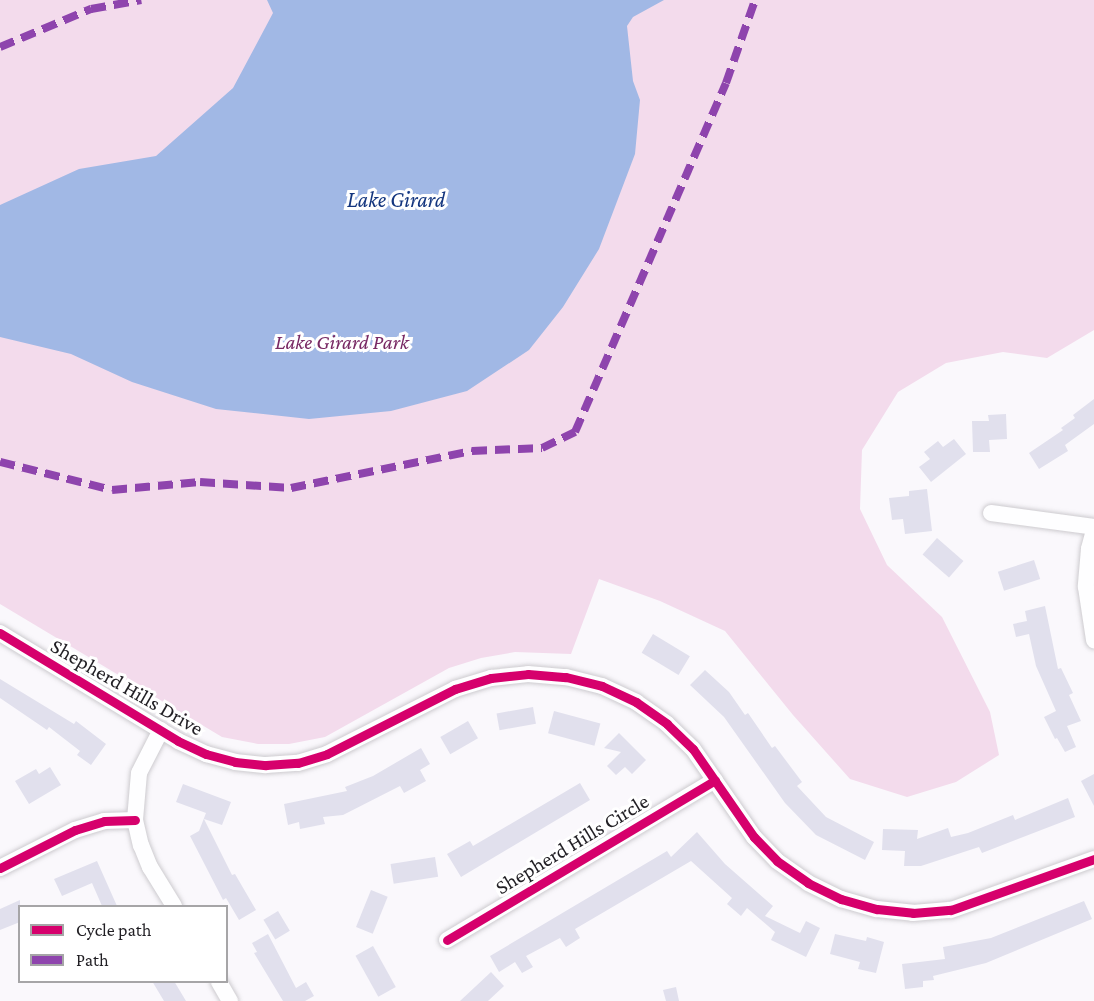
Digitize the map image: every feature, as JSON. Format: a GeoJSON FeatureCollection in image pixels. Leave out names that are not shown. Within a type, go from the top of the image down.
{"type":"FeatureCollection","features":[{"type":"Feature","properties":{"kind":"street"},"geometry":{"type":"LineString","coordinates":[[991,513],[1094,528],[1089,549],[1086,588],[1094,640]]}},
{"type":"Feature","properties":{"kind":"street","name":"Shepherd Hills Drive"},"geometry":{"type":"LineString","coordinates":[[0,633],[161,730],[206,754],[236,762],[266,765],[298,763],[327,754],[455,689],[491,678],[528,674],[566,677],[602,686],[636,702],[667,724],[693,749],[754,837],[777,861],[808,883],[840,899],[876,909],[913,913],[951,910],[1094,859]]}},
{"type":"Feature","properties":{"kind":"street"},"geometry":{"type":"LineString","coordinates":[[161,730],[139,773],[135,820],[141,845],[173,905]]}},
{"type":"Feature","properties":{"kind":"street","name":"Shepherd Hills Circle"},"geometry":{"type":"LineString","coordinates":[[447,940],[715,780]]}},
{"type":"Feature","properties":{"kind":"street"},"geometry":{"type":"LineString","coordinates":[[0,868],[75,830],[104,821],[135,820]]}},
{"type":"Feature","properties":{"kind":"street"},"geometry":{"type":"LineString","coordinates":[[220,983],[230,1001]]}},
{"type":"Feature","properties":{"kind":"green space","name":"Lake Girard Park"},"geometry":{"type":"Polygon","coordinates":[[[0,0],[1094,0],[1094,330],[1047,358],[1003,352],[946,363],[898,392],[862,450],[860,509],[887,565],[942,617],[990,712],[999,755],[956,782],[907,797],[850,779],[793,715],[725,631],[660,601],[599,579],[571,654],[515,652],[481,658],[449,668],[325,737],[289,744],[258,744],[222,737],[0,604],[0,0]]]}},
{"type":"Feature","properties":{"kind":"water","name":"Lake Girard"},"geometry":{"type":"Polygon","coordinates":[[[267,0],[664,0],[633,17],[627,26],[633,81],[640,100],[635,154],[599,249],[563,307],[529,350],[467,391],[391,411],[309,419],[216,409],[132,382],[71,354],[0,337],[0,205],[79,169],[156,156],[233,88],[273,13],[267,0]]]}},
{"type":"Feature","properties":{"kind":"building"},"geometry":{"type":"Polygon","coordinates":[[[1094,399],[1094,424],[1065,445],[1068,451],[1039,469],[1029,453],[1063,430],[1061,428],[1075,418],[1073,415],[1094,399]]]}},
{"type":"Feature","properties":{"kind":"building"},"geometry":{"type":"Polygon","coordinates":[[[1006,414],[1007,439],[989,440],[990,452],[973,452],[972,421],[989,421],[988,415],[1006,414]]]}},
{"type":"Feature","properties":{"kind":"building"},"geometry":{"type":"Polygon","coordinates":[[[954,439],[966,454],[931,482],[919,467],[930,459],[924,452],[938,441],[943,447],[954,439]]]}},
{"type":"Feature","properties":{"kind":"building"},"geometry":{"type":"Polygon","coordinates":[[[927,489],[932,531],[905,534],[903,519],[892,520],[889,498],[909,496],[909,491],[927,489]]]}},
{"type":"Feature","properties":{"kind":"building"},"geometry":{"type":"Polygon","coordinates":[[[937,538],[963,561],[949,578],[923,555],[937,538]]]}},
{"type":"Feature","properties":{"kind":"building"},"geometry":{"type":"Polygon","coordinates":[[[1034,560],[1040,579],[1004,591],[998,572],[1034,560]]]}},
{"type":"Feature","properties":{"kind":"building"},"geometry":{"type":"Polygon","coordinates":[[[1045,606],[1058,669],[1061,668],[1073,693],[1069,695],[1081,721],[1067,726],[1076,747],[1065,752],[1057,738],[1055,739],[1044,717],[1056,711],[1036,666],[1029,634],[1016,637],[1013,624],[1027,621],[1025,611],[1045,606]]]}},
{"type":"Feature","properties":{"kind":"building"},"geometry":{"type":"Polygon","coordinates":[[[653,634],[690,656],[679,675],[642,653],[653,634]]]}},
{"type":"Feature","properties":{"kind":"building"},"geometry":{"type":"Polygon","coordinates":[[[705,670],[729,692],[745,715],[748,713],[772,748],[775,746],[802,782],[797,786],[826,817],[874,842],[865,860],[816,835],[785,803],[724,717],[690,685],[705,670]]]}},
{"type":"Feature","properties":{"kind":"building"},"geometry":{"type":"Polygon","coordinates":[[[0,679],[74,724],[76,721],[106,744],[91,765],[77,755],[80,751],[49,727],[47,730],[0,698],[0,679]]]}},
{"type":"Feature","properties":{"kind":"building"},"geometry":{"type":"Polygon","coordinates":[[[533,707],[536,724],[500,730],[497,713],[533,707]]]}},
{"type":"Feature","properties":{"kind":"building"},"geometry":{"type":"Polygon","coordinates":[[[554,711],[600,723],[594,746],[548,733],[554,711]]]}},
{"type":"Feature","properties":{"kind":"building"},"geometry":{"type":"Polygon","coordinates":[[[468,721],[478,738],[450,754],[440,737],[468,721]]]}},
{"type":"Feature","properties":{"kind":"building"},"geometry":{"type":"Polygon","coordinates":[[[619,733],[646,760],[632,774],[625,767],[616,775],[607,766],[621,752],[604,748],[619,733]]]}},
{"type":"Feature","properties":{"kind":"building"},"geometry":{"type":"Polygon","coordinates":[[[421,748],[430,764],[420,770],[426,781],[404,793],[400,786],[343,815],[323,817],[325,824],[300,829],[299,822],[288,825],[284,804],[347,791],[345,787],[373,776],[421,748]]]}},
{"type":"Feature","properties":{"kind":"building"},"geometry":{"type":"Polygon","coordinates":[[[50,767],[61,785],[29,804],[15,781],[36,769],[39,774],[50,767]]]}},
{"type":"Feature","properties":{"kind":"building"},"geometry":{"type":"Polygon","coordinates":[[[1094,774],[1094,806],[1081,781],[1094,774]]]}},
{"type":"Feature","properties":{"kind":"building"},"geometry":{"type":"Polygon","coordinates":[[[580,783],[590,800],[461,877],[447,854],[470,841],[473,846],[580,783]]]}},
{"type":"Feature","properties":{"kind":"building"},"geometry":{"type":"Polygon","coordinates":[[[183,784],[231,802],[222,825],[204,819],[232,875],[235,874],[256,910],[239,920],[226,898],[223,900],[190,836],[199,831],[206,813],[176,802],[183,784]]]}},
{"type":"Feature","properties":{"kind":"building"},"geometry":{"type":"Polygon","coordinates":[[[1068,798],[1075,817],[982,853],[979,847],[921,866],[904,866],[905,851],[882,850],[883,829],[918,830],[917,839],[948,828],[951,837],[968,833],[1013,815],[1015,820],[1068,798]]]}},
{"type":"Feature","properties":{"kind":"building"},"geometry":{"type":"Polygon","coordinates":[[[697,832],[725,864],[773,906],[765,916],[800,933],[806,921],[820,928],[806,957],[771,940],[775,932],[747,908],[741,916],[727,904],[732,898],[691,861],[575,929],[580,938],[566,947],[560,938],[526,956],[533,967],[522,973],[515,962],[499,972],[490,956],[667,851],[671,857],[697,832]]]}},
{"type":"Feature","properties":{"kind":"building"},"geometry":{"type":"Polygon","coordinates":[[[435,857],[438,877],[394,884],[391,864],[435,857]]]}},
{"type":"Feature","properties":{"kind":"building"},"geometry":{"type":"Polygon","coordinates":[[[97,861],[117,905],[102,905],[92,883],[62,896],[54,879],[97,861]]]}},
{"type":"Feature","properties":{"kind":"building"},"geometry":{"type":"Polygon","coordinates":[[[371,890],[388,897],[373,934],[356,927],[371,890]]]}},
{"type":"Feature","properties":{"kind":"building"},"geometry":{"type":"Polygon","coordinates":[[[20,900],[18,923],[0,930],[0,909],[20,900]]]}},
{"type":"Feature","properties":{"kind":"building"},"geometry":{"type":"Polygon","coordinates":[[[1084,901],[1092,919],[986,963],[933,976],[934,980],[923,981],[923,987],[905,989],[902,964],[945,959],[943,947],[991,938],[1084,901]]]}},
{"type":"Feature","properties":{"kind":"building"},"geometry":{"type":"Polygon","coordinates":[[[278,911],[290,931],[275,939],[263,920],[278,911]]]}},
{"type":"Feature","properties":{"kind":"building"},"geometry":{"type":"Polygon","coordinates":[[[268,934],[296,988],[306,982],[314,996],[305,1001],[283,1001],[254,953],[257,952],[252,943],[268,934]]]}},
{"type":"Feature","properties":{"kind":"building"},"geometry":{"type":"Polygon","coordinates":[[[835,934],[866,941],[867,937],[884,942],[876,973],[858,969],[860,962],[830,954],[835,934]]]}},
{"type":"Feature","properties":{"kind":"building"},"geometry":{"type":"Polygon","coordinates":[[[373,946],[396,987],[378,997],[356,956],[373,946]]]}},
{"type":"Feature","properties":{"kind":"building"},"geometry":{"type":"Polygon","coordinates":[[[491,972],[504,986],[488,1001],[460,1001],[491,972]]]}},
{"type":"Feature","properties":{"kind":"building"},"geometry":{"type":"Polygon","coordinates":[[[153,983],[175,983],[186,1001],[164,1001],[153,983]]]}},
{"type":"Feature","properties":{"kind":"building"},"geometry":{"type":"Polygon","coordinates":[[[676,987],[679,1001],[666,1001],[663,990],[676,987]]]}},
{"type":"Feature","properties":{"kind":"marked path"},"geometry":{"type":"LineString","coordinates":[[0,47],[91,9],[141,0]]}},
{"type":"Feature","properties":{"kind":"marked path"},"geometry":{"type":"LineString","coordinates":[[0,462],[112,490],[200,482],[291,488],[472,451],[542,448],[575,432],[726,83],[755,0]]}},
{"type":"Feature","properties":{"kind":"cycle path"},"geometry":{"type":"LineString","coordinates":[[0,633],[178,741],[206,754],[235,762],[266,765],[298,763],[327,754],[455,689],[491,678],[528,674],[566,677],[602,686],[636,702],[667,724],[693,749],[754,837],[777,861],[808,883],[841,899],[877,909],[913,913],[951,910],[1094,859]]}},
{"type":"Feature","properties":{"kind":"cycle path"},"geometry":{"type":"LineString","coordinates":[[447,940],[715,780]]}},
{"type":"Feature","properties":{"kind":"cycle path"},"geometry":{"type":"LineString","coordinates":[[0,868],[75,830],[104,821],[135,820]]}}]}
